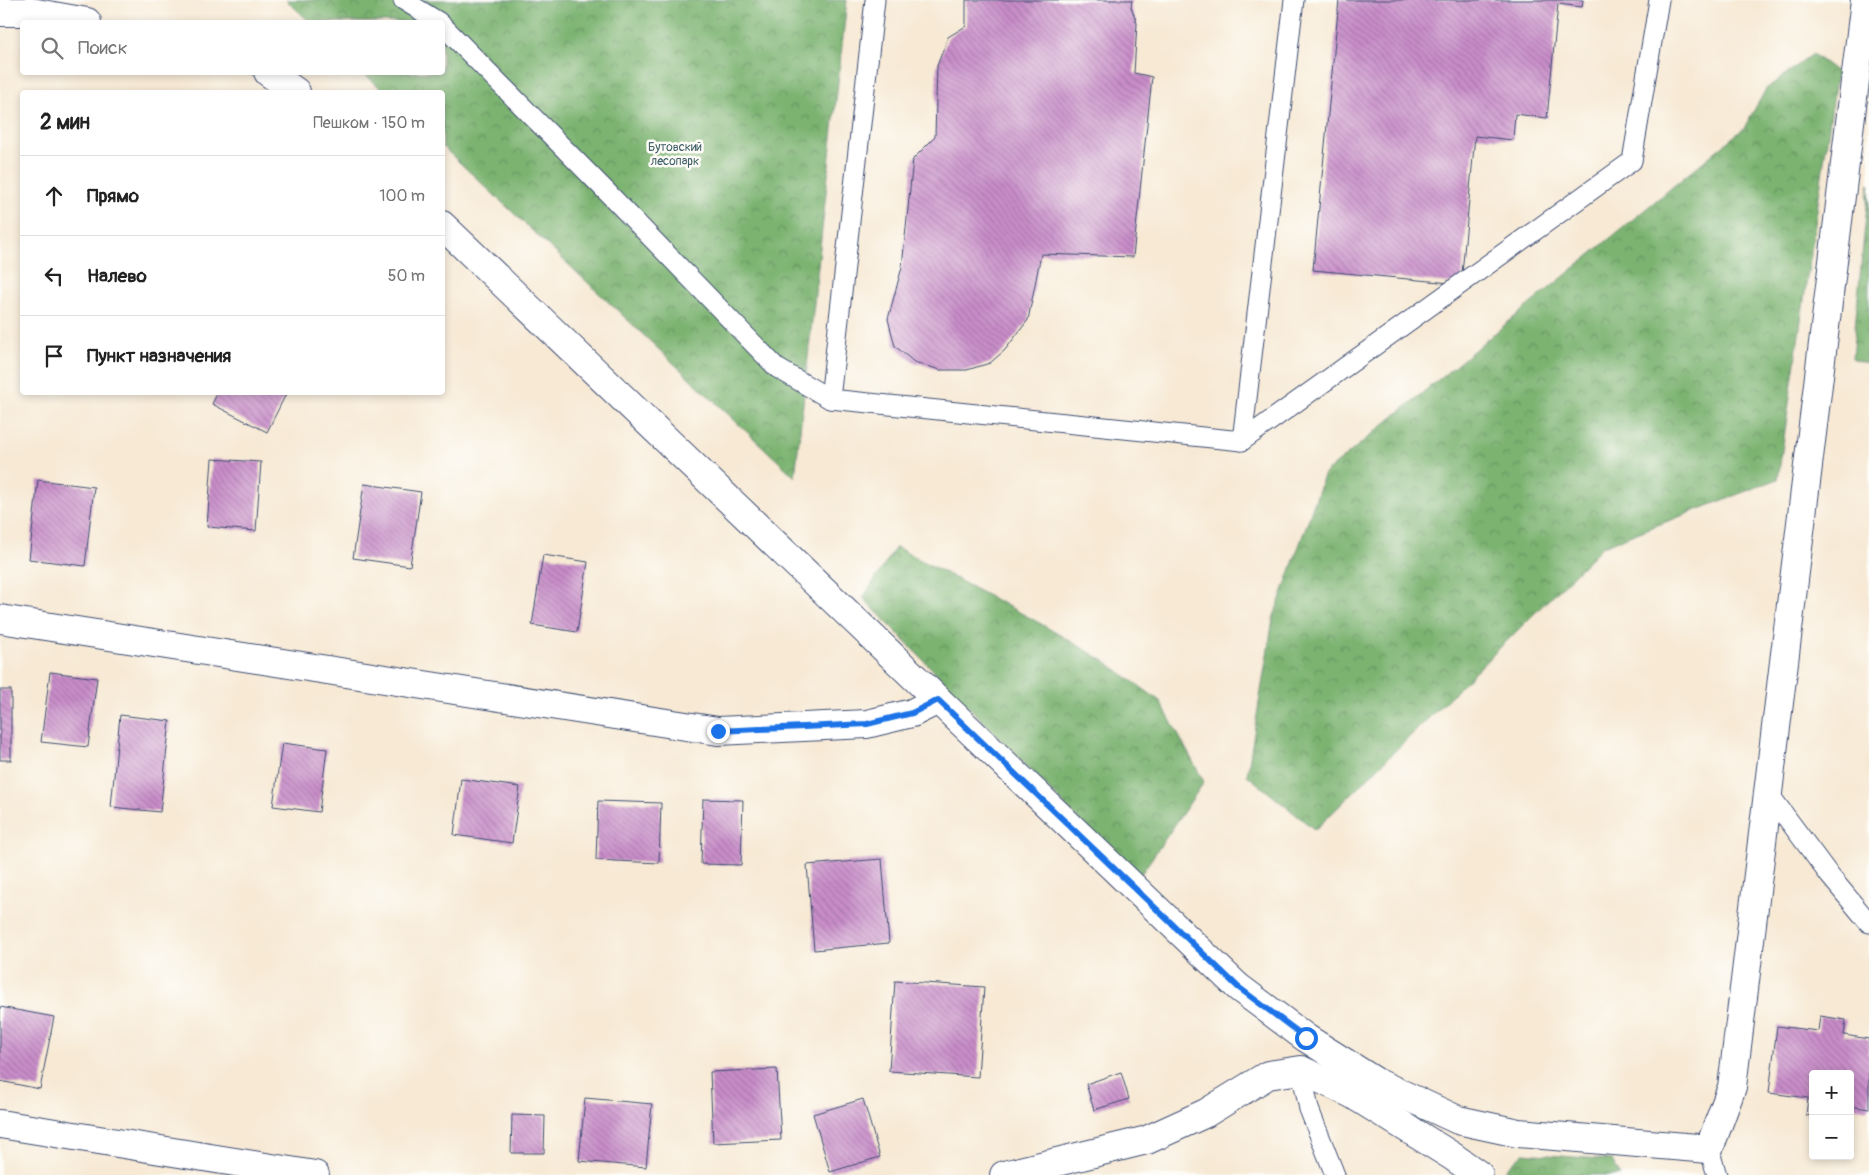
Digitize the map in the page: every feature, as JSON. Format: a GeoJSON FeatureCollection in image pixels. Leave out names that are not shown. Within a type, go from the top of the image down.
{"type":"FeatureCollection","features":[{"type":"Feature","properties":{"kind":"street"},"geometry":{"type":"LineString","coordinates":[[445,228],[1238,987],[1306,1038],[1376,1082],[1458,1120],[1518,1133],[1709,1149],[1732,1087],[1866,0]]}},
{"type":"Feature","properties":{"kind":"street"},"geometry":{"type":"LineString","coordinates":[[0,12],[29,6],[80,20]]}},
{"type":"Feature","properties":{"kind":"street"},"geometry":{"type":"LineString","coordinates":[[272,75],[293,90]]}},
{"type":"Feature","properties":{"kind":"street"},"geometry":{"type":"LineString","coordinates":[[0,619],[718,731],[867,724],[912,713],[938,700]]}},
{"type":"Feature","properties":{"kind":"street"},"geometry":{"type":"LineString","coordinates":[[1004,1175],[1147,1140],[1206,1113],[1268,1074],[1301,1070],[1352,1094],[1452,1156],[1479,1175]]}},
{"type":"Feature","properties":{"kind":"street"},"geometry":{"type":"LineString","coordinates":[[0,1124],[315,1175]]}},
{"type":"Feature","properties":{"kind":"lane"},"geometry":{"type":"LineString","coordinates":[[404,0],[436,20]]}},
{"type":"Feature","properties":{"kind":"lane"},"geometry":{"type":"LineString","coordinates":[[830,399],[876,0]]}},
{"type":"Feature","properties":{"kind":"lane"},"geometry":{"type":"LineString","coordinates":[[1242,441],[1294,0]]}},
{"type":"Feature","properties":{"kind":"lane"},"geometry":{"type":"LineString","coordinates":[[445,28],[777,368],[830,399],[1242,441],[1632,161],[1659,0]]}},
{"type":"Feature","properties":{"kind":"lane"},"geometry":{"type":"LineString","coordinates":[[1769,794],[1836,884],[1869,924]]}},
{"type":"Feature","properties":{"kind":"lane"},"geometry":{"type":"LineString","coordinates":[[1301,1070],[1309,1109],[1335,1175]]}},
{"type":"Feature","properties":{"kind":"lane"},"geometry":{"type":"LineString","coordinates":[[1709,1149],[1717,1175]]}},
{"type":"Feature","properties":{"kind":"green space","name":"Бутовский лесопарк"},"geometry":{"type":"Polygon","coordinates":[[[286,0],[847,0],[795,477],[445,149],[445,90],[383,90],[365,75],[445,75],[445,20],[308,20],[286,0]]]}},
{"type":"Feature","properties":{"kind":"green space"},"geometry":{"type":"Polygon","coordinates":[[[1813,54],[1837,72],[1778,479],[1603,546],[1315,830],[1247,775],[1273,619],[1325,473],[1744,128],[1766,89],[1813,54]]]}},
{"type":"Feature","properties":{"kind":"green space"},"geometry":{"type":"Polygon","coordinates":[[[1869,184],[1869,365],[1852,358],[1869,184]]]}},
{"type":"Feature","properties":{"kind":"green space"},"geometry":{"type":"Polygon","coordinates":[[[896,547],[1036,621],[1106,662],[1160,701],[1204,782],[1137,880],[863,598],[896,547]]]}},
{"type":"Feature","properties":{"kind":"green space"},"geometry":{"type":"Polygon","coordinates":[[[1523,1153],[1612,1160],[1620,1175],[1500,1175],[1523,1153]]]}},
{"type":"Feature","properties":{"kind":"building"},"geometry":{"type":"Polygon","coordinates":[[[966,0],[1132,0],[1131,7],[1137,23],[1134,73],[1152,77],[1133,257],[1041,254],[1028,320],[1005,350],[990,363],[967,370],[940,370],[914,362],[895,346],[888,319],[902,267],[913,159],[935,137],[937,66],[948,37],[966,26],[966,0]]]}},
{"type":"Feature","properties":{"kind":"building"},"geometry":{"type":"Polygon","coordinates":[[[1339,0],[1583,0],[1582,7],[1558,4],[1547,118],[1515,114],[1513,140],[1475,136],[1461,284],[1313,270],[1339,0]]]}},
{"type":"Feature","properties":{"kind":"building"},"geometry":{"type":"Polygon","coordinates":[[[216,395],[286,395],[267,432],[212,404],[216,395]]]}},
{"type":"Feature","properties":{"kind":"building"},"geometry":{"type":"Polygon","coordinates":[[[212,459],[261,462],[256,531],[207,527],[212,459]]]}},
{"type":"Feature","properties":{"kind":"building"},"geometry":{"type":"Polygon","coordinates":[[[38,480],[94,487],[85,566],[29,559],[38,480]]]}},
{"type":"Feature","properties":{"kind":"building"},"geometry":{"type":"Polygon","coordinates":[[[364,484],[421,492],[410,566],[353,558],[364,484]]]}},
{"type":"Feature","properties":{"kind":"building"},"geometry":{"type":"Polygon","coordinates":[[[543,555],[588,562],[577,632],[532,625],[543,555]]]}},
{"type":"Feature","properties":{"kind":"building"},"geometry":{"type":"Polygon","coordinates":[[[50,672],[97,678],[88,747],[41,742],[50,672]]]}},
{"type":"Feature","properties":{"kind":"building"},"geometry":{"type":"Polygon","coordinates":[[[0,690],[11,690],[11,760],[0,760],[0,690]]]}},
{"type":"Feature","properties":{"kind":"building"},"geometry":{"type":"Polygon","coordinates":[[[120,715],[170,721],[160,812],[111,807],[120,715]]]}},
{"type":"Feature","properties":{"kind":"building"},"geometry":{"type":"Polygon","coordinates":[[[282,743],[327,749],[319,812],[273,806],[282,743]]]}},
{"type":"Feature","properties":{"kind":"building"},"geometry":{"type":"Polygon","coordinates":[[[461,779],[520,787],[512,843],[454,835],[461,779]]]}},
{"type":"Feature","properties":{"kind":"building"},"geometry":{"type":"Polygon","coordinates":[[[703,799],[743,800],[741,865],[701,864],[703,799]]]}},
{"type":"Feature","properties":{"kind":"building"},"geometry":{"type":"Polygon","coordinates":[[[598,801],[661,803],[659,863],[596,860],[598,801]]]}},
{"type":"Feature","properties":{"kind":"building"},"geometry":{"type":"Polygon","coordinates":[[[882,859],[889,943],[814,950],[807,865],[882,859]]]}},
{"type":"Feature","properties":{"kind":"building"},"geometry":{"type":"Polygon","coordinates":[[[895,981],[984,987],[978,1077],[889,1071],[895,981]]]}},
{"type":"Feature","properties":{"kind":"building"},"geometry":{"type":"Polygon","coordinates":[[[0,1007],[54,1017],[40,1089],[0,1081],[0,1007]]]}},
{"type":"Feature","properties":{"kind":"building"},"geometry":{"type":"Polygon","coordinates":[[[1820,1016],[1846,1020],[1844,1035],[1869,1039],[1869,1109],[1854,1107],[1854,1070],[1809,1070],[1809,1115],[1806,1115],[1808,1098],[1769,1093],[1777,1026],[1818,1031],[1820,1016]]]}},
{"type":"Feature","properties":{"kind":"building"},"geometry":{"type":"Polygon","coordinates":[[[777,1069],[781,1140],[713,1143],[710,1072],[777,1069]]]}},
{"type":"Feature","properties":{"kind":"building"},"geometry":{"type":"Polygon","coordinates":[[[1121,1072],[1129,1099],[1094,1110],[1086,1084],[1121,1072]]]}},
{"type":"Feature","properties":{"kind":"building"},"geometry":{"type":"Polygon","coordinates":[[[585,1098],[652,1104],[646,1167],[579,1161],[585,1098]]]}},
{"type":"Feature","properties":{"kind":"building"},"geometry":{"type":"Polygon","coordinates":[[[863,1099],[880,1157],[830,1172],[813,1114],[863,1099]]]}},
{"type":"Feature","properties":{"kind":"building"},"geometry":{"type":"Polygon","coordinates":[[[512,1115],[545,1116],[544,1153],[511,1153],[512,1115]]]}},
{"type":"Feature","properties":{"kind":"route"},"geometry":{"type":"LineString","coordinates":[[718,731],[867,724],[912,713],[938,700],[1238,987],[1306,1038]]}}]}
